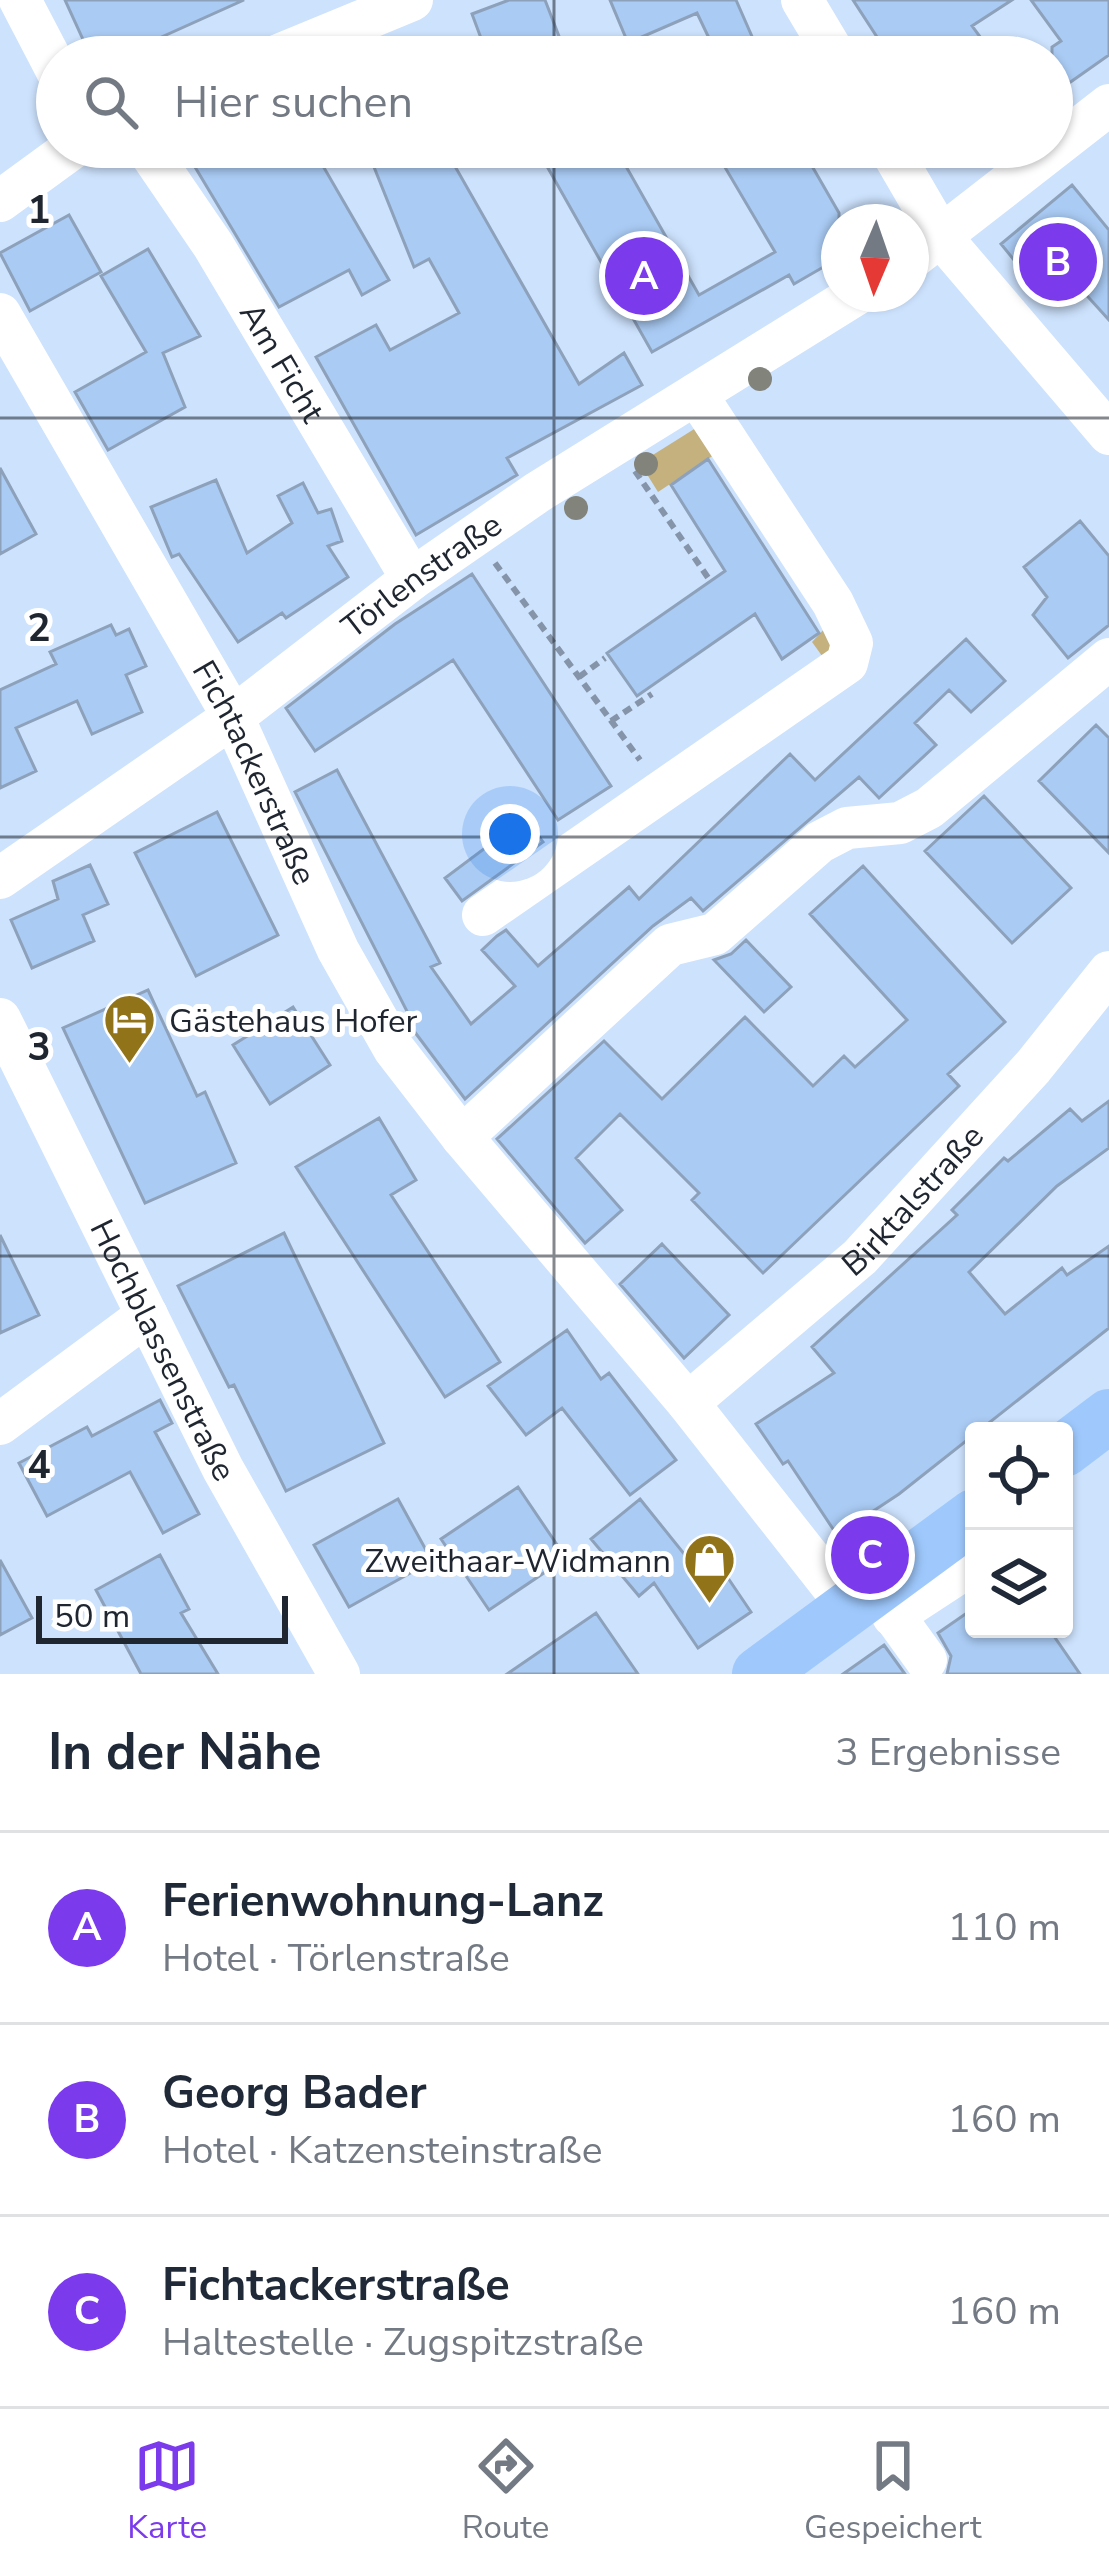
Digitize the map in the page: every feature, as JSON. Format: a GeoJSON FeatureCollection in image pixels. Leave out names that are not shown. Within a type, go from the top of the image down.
{"type":"FeatureCollection","features":[{"type":"Feature","properties":{"kind":"main road"},"geometry":{"type":"LineString","coordinates":[[1073,1443],[1109,1416]]}},
{"type":"Feature","properties":{"kind":"main road"},"geometry":{"type":"LineString","coordinates":[[759,1674],[872,1604],[965,1524]]}},
{"type":"Feature","properties":{"kind":"street"},"geometry":{"type":"LineString","coordinates":[[20,0],[39,36]]}},
{"type":"Feature","properties":{"kind":"street"},"geometry":{"type":"LineString","coordinates":[[325,36],[412,0]]}},
{"type":"Feature","properties":{"kind":"street"},"geometry":{"type":"LineString","coordinates":[[802,0],[823,36]]}},
{"type":"Feature","properties":{"kind":"street"},"geometry":{"type":"LineString","coordinates":[[1073,133],[1109,105]]}},
{"type":"Feature","properties":{"kind":"street"},"geometry":{"type":"LineString","coordinates":[[0,201],[45,168]]}},
{"type":"Feature","properties":{"kind":"street","name":"Am Ficht"},"geometry":{"type":"LineString","coordinates":[[160,168],[213,245],[412,579]]}},
{"type":"Feature","properties":{"kind":"street"},"geometry":{"type":"LineString","coordinates":[[897,168],[910,204]]}},
{"type":"Feature","properties":{"kind":"street"},"geometry":{"type":"LineString","coordinates":[[929,246],[1029,168]]}},
{"type":"Feature","properties":{"kind":"street"},"geometry":{"type":"LineString","coordinates":[[929,250],[1109,434]]}},
{"type":"Feature","properties":{"kind":"street","name":"Törlenstraße"},"geometry":{"type":"LineString","coordinates":[[0,878],[233,717],[412,579],[828,312]]}},
{"type":"Feature","properties":{"kind":"street","name":"Fichtackerstraße"},"geometry":{"type":"LineString","coordinates":[[0,314],[233,717],[338,950],[394,1049],[462,1137],[688,1403],[926,1660]]}},
{"type":"Feature","properties":{"kind":"street"},"geometry":{"type":"LineString","coordinates":[[483,915],[847,663],[853,643],[833,603],[696,394]]}},
{"type":"Feature","properties":{"kind":"street"},"geometry":{"type":"LineString","coordinates":[[462,1137],[670,945],[715,934],[820,842],[847,828],[899,823],[929,808],[1109,659]]}},
{"type":"Feature","properties":{"kind":"street","name":"Birktalstraße"},"geometry":{"type":"LineString","coordinates":[[688,1403],[860,1258],[1033,1067],[1109,972]]}},
{"type":"Feature","properties":{"kind":"street","name":"Hochblassenstraße"},"geometry":{"type":"LineString","coordinates":[[0,1019],[223,1468],[339,1674]]}},
{"type":"Feature","properties":{"kind":"street"},"geometry":{"type":"LineString","coordinates":[[0,1424],[147,1315]]}},
{"type":"Feature","properties":{"kind":"street"},"geometry":{"type":"LineString","coordinates":[[872,1604],[965,1566]]}},
{"type":"Feature","properties":{"kind":"path"},"geometry":{"type":"LineString","coordinates":[[616,444],[711,581]]}},
{"type":"Feature","properties":{"kind":"path"},"geometry":{"type":"LineString","coordinates":[[475,536],[664,792]]}},
{"type":"Feature","properties":{"kind":"path"},"geometry":{"type":"LineString","coordinates":[[579,677],[604,658]]}},
{"type":"Feature","properties":{"kind":"path"},"geometry":{"type":"LineString","coordinates":[[611,721],[652,694]]}},
{"type":"Feature","properties":{"kind":"shaded area"},"geometry":{"type":"Polygon","coordinates":[[[707,421],[845,638],[830,667],[812,642],[826,627],[714,455],[658,492],[640,463],[707,421]]]}},
{"type":"Feature","properties":{"kind":"building"},"geometry":{"type":"Polygon","coordinates":[[[65,0],[244,0],[164,36],[81,36],[65,0]]]}},
{"type":"Feature","properties":{"kind":"building"},"geometry":{"type":"Polygon","coordinates":[[[509,0],[545,0],[559,36],[480,36],[472,14],[509,0]]]}},
{"type":"Feature","properties":{"kind":"building"},"geometry":{"type":"Polygon","coordinates":[[[610,0],[736,0],[752,36],[708,36],[697,13],[644,36],[625,36],[610,0]]]}},
{"type":"Feature","properties":{"kind":"building"},"geometry":{"type":"Polygon","coordinates":[[[853,0],[1012,0],[972,26],[979,36],[876,36],[853,0]]]}},
{"type":"Feature","properties":{"kind":"building"},"geometry":{"type":"Polygon","coordinates":[[[1031,0],[1109,0],[1109,55],[1073,80],[1073,36],[1057,36],[1031,0]]]}},
{"type":"Feature","properties":{"kind":"building"},"geometry":{"type":"Polygon","coordinates":[[[196,168],[324,168],[389,280],[362,295],[349,270],[279,307],[196,168]]]}},
{"type":"Feature","properties":{"kind":"building"},"geometry":{"type":"Polygon","coordinates":[[[374,168],[456,168],[579,384],[624,353],[642,385],[507,458],[517,475],[416,535],[316,357],[376,325],[390,350],[459,313],[429,259],[414,267],[374,168]]]}},
{"type":"Feature","properties":{"kind":"building"},"geometry":{"type":"Polygon","coordinates":[[[548,168],[627,168],[699,295],[775,252],[725,168],[813,168],[834,204],[821,204],[821,268],[794,284],[789,275],[652,352],[548,168]]]}},
{"type":"Feature","properties":{"kind":"building"},"geometry":{"type":"Polygon","coordinates":[[[1072,185],[1109,230],[1109,320],[1071,278],[1046,299],[1001,244],[1072,185]]]}},
{"type":"Feature","properties":{"kind":"building"},"geometry":{"type":"Polygon","coordinates":[[[69,215],[101,272],[30,311],[0,253],[69,215]]]}},
{"type":"Feature","properties":{"kind":"building"},"geometry":{"type":"Polygon","coordinates":[[[148,249],[200,336],[163,353],[185,407],[108,450],[75,392],[146,352],[101,276],[148,249]]]}},
{"type":"Feature","properties":{"kind":"building"},"geometry":{"type":"Polygon","coordinates":[[[708,459],[819,633],[782,659],[755,614],[637,696],[607,653],[725,571],[671,485],[708,459]]]}},
{"type":"Feature","properties":{"kind":"building"},"geometry":{"type":"Polygon","coordinates":[[[0,468],[36,534],[0,554],[0,468]]]}},
{"type":"Feature","properties":{"kind":"building"},"geometry":{"type":"Polygon","coordinates":[[[216,480],[247,553],[292,523],[278,496],[303,483],[318,513],[331,509],[342,541],[328,546],[348,577],[286,618],[282,613],[238,642],[179,554],[172,557],[151,507],[216,480]]]}},
{"type":"Feature","properties":{"kind":"building"},"geometry":{"type":"Polygon","coordinates":[[[1080,521],[1109,556],[1109,625],[1068,658],[1033,615],[1047,597],[1024,567],[1080,521]]]}},
{"type":"Feature","properties":{"kind":"building"},"geometry":{"type":"Polygon","coordinates":[[[472,574],[611,786],[558,820],[453,660],[315,751],[286,708],[395,624],[472,574]]]}},
{"type":"Feature","properties":{"kind":"building"},"geometry":{"type":"Polygon","coordinates":[[[111,625],[116,635],[129,629],[146,666],[126,675],[142,712],[92,734],[77,701],[16,728],[36,771],[0,788],[0,690],[56,664],[50,652],[111,625]]]}},
{"type":"Feature","properties":{"kind":"building"},"geometry":{"type":"Polygon","coordinates":[[[966,639],[1005,681],[971,712],[949,690],[915,723],[936,745],[879,798],[859,777],[703,911],[691,898],[653,926],[465,1099],[411,1027],[295,792],[337,770],[440,963],[431,967],[471,1024],[515,986],[482,950],[497,936],[506,930],[538,966],[629,887],[639,899],[790,754],[815,780],[966,639]]]}},
{"type":"Feature","properties":{"kind":"building"},"geometry":{"type":"Polygon","coordinates":[[[1096,725],[1109,738],[1109,853],[1039,781],[1096,725]]]}},
{"type":"Feature","properties":{"kind":"building"},"geometry":{"type":"Polygon","coordinates":[[[984,796],[1071,888],[1012,943],[925,851],[984,796]]]}},
{"type":"Feature","properties":{"kind":"building"},"geometry":{"type":"Polygon","coordinates":[[[217,812],[278,935],[196,976],[135,853],[217,812]]]}},
{"type":"Feature","properties":{"kind":"building"},"geometry":{"type":"Polygon","coordinates":[[[525,818],[543,842],[462,901],[445,878],[525,818]]]}},
{"type":"Feature","properties":{"kind":"building"},"geometry":{"type":"Polygon","coordinates":[[[90,865],[108,904],[83,915],[94,941],[32,968],[11,920],[58,899],[53,881],[90,865]]]}},
{"type":"Feature","properties":{"kind":"building"},"geometry":{"type":"Polygon","coordinates":[[[863,866],[1005,1022],[948,1074],[959,1086],[763,1273],[692,1200],[699,1193],[620,1114],[576,1158],[622,1210],[585,1243],[497,1139],[604,1041],[662,1099],[745,1017],[813,1086],[844,1056],[855,1067],[907,1020],[810,914],[863,866]]]}},
{"type":"Feature","properties":{"kind":"building"},"geometry":{"type":"Polygon","coordinates":[[[746,940],[791,987],[764,1012],[714,960],[731,954],[746,940]]]}},
{"type":"Feature","properties":{"kind":"building"},"geometry":{"type":"Polygon","coordinates":[[[148,990],[197,1096],[205,1092],[236,1163],[145,1203],[63,1028],[148,990]]]}},
{"type":"Feature","properties":{"kind":"building"},"geometry":{"type":"Polygon","coordinates":[[[293,1007],[330,1065],[270,1104],[233,1045],[293,1007]]]}},
{"type":"Feature","properties":{"kind":"building"},"geometry":{"type":"Polygon","coordinates":[[[1109,1101],[1109,1148],[1057,1186],[969,1272],[1005,1314],[1062,1268],[1067,1275],[1109,1246],[1109,1328],[990,1422],[965,1422],[965,1442],[837,1535],[788,1461],[783,1464],[756,1424],[834,1373],[812,1347],[957,1215],[952,1210],[1004,1158],[1008,1161],[1070,1109],[1082,1121],[1109,1101]]]}},
{"type":"Feature","properties":{"kind":"building"},"geometry":{"type":"Polygon","coordinates":[[[379,1118],[416,1180],[391,1195],[500,1362],[445,1397],[296,1167],[379,1118]]]}},
{"type":"Feature","properties":{"kind":"building"},"geometry":{"type":"Polygon","coordinates":[[[284,1233],[384,1443],[286,1491],[178,1286],[284,1233]]]}},
{"type":"Feature","properties":{"kind":"building"},"geometry":{"type":"Polygon","coordinates":[[[0,1235],[39,1315],[0,1333],[0,1235]]]}},
{"type":"Feature","properties":{"kind":"building"},"geometry":{"type":"Polygon","coordinates":[[[662,1244],[729,1315],[684,1358],[620,1284],[662,1244]]]}},
{"type":"Feature","properties":{"kind":"building"},"geometry":{"type":"Polygon","coordinates":[[[567,1330],[601,1379],[609,1373],[676,1460],[630,1495],[562,1408],[526,1435],[488,1386],[567,1330]]]}},
{"type":"Feature","properties":{"kind":"building"},"geometry":{"type":"Polygon","coordinates":[[[160,1400],[172,1423],[155,1432],[199,1514],[163,1533],[130,1472],[47,1516],[19,1463],[87,1427],[92,1436],[160,1400]]]}},
{"type":"Feature","properties":{"kind":"building"},"geometry":{"type":"Polygon","coordinates":[[[518,1487],[566,1558],[489,1610],[441,1539],[518,1487]]]}},
{"type":"Feature","properties":{"kind":"building"},"geometry":{"type":"Polygon","coordinates":[[[398,1499],[432,1561],[349,1607],[314,1545],[398,1499]]]}},
{"type":"Feature","properties":{"kind":"building"},"geometry":{"type":"Polygon","coordinates":[[[640,1499],[693,1565],[711,1553],[751,1612],[698,1648],[654,1583],[639,1596],[591,1539],[640,1499]]]}},
{"type":"Feature","properties":{"kind":"building"},"geometry":{"type":"Polygon","coordinates":[[[160,1555],[189,1609],[181,1613],[218,1674],[141,1674],[96,1590],[160,1555]]]}},
{"type":"Feature","properties":{"kind":"building"},"geometry":{"type":"Polygon","coordinates":[[[0,1560],[32,1618],[0,1635],[0,1560]]]}},
{"type":"Feature","properties":{"kind":"building"},"geometry":{"type":"Polygon","coordinates":[[[596,1613],[638,1674],[507,1674],[596,1613]]]}},
{"type":"Feature","properties":{"kind":"building"},"geometry":{"type":"Polygon","coordinates":[[[965,1614],[965,1638],[1055,1638],[1080,1674],[947,1674],[951,1656],[938,1633],[965,1614]]]}},
{"type":"Feature","properties":{"kind":"building"},"geometry":{"type":"Polygon","coordinates":[[[884,1645],[905,1674],[843,1674],[884,1645]]]}},
{"type":"Feature","properties":{"kind":"place","name":"Georg Bader"},"geometry":{"type":"Point","coordinates":[1058,262]}},
{"type":"Feature","properties":{"kind":"place","name":"Ferienwohnung-Lanz"},"geometry":{"type":"Point","coordinates":[644,276]}},
{"type":"Feature","properties":{"kind":"place","name":"Gästehaus Hofer"},"geometry":{"type":"Point","coordinates":[130,1066]}},
{"type":"Feature","properties":{"kind":"place","name":"Fichtackerstraße"},"geometry":{"type":"Point","coordinates":[870,1555]}},
{"type":"Feature","properties":{"kind":"place","name":"Zweithaar-Widmann"},"geometry":{"type":"Point","coordinates":[710,1606]}}]}
